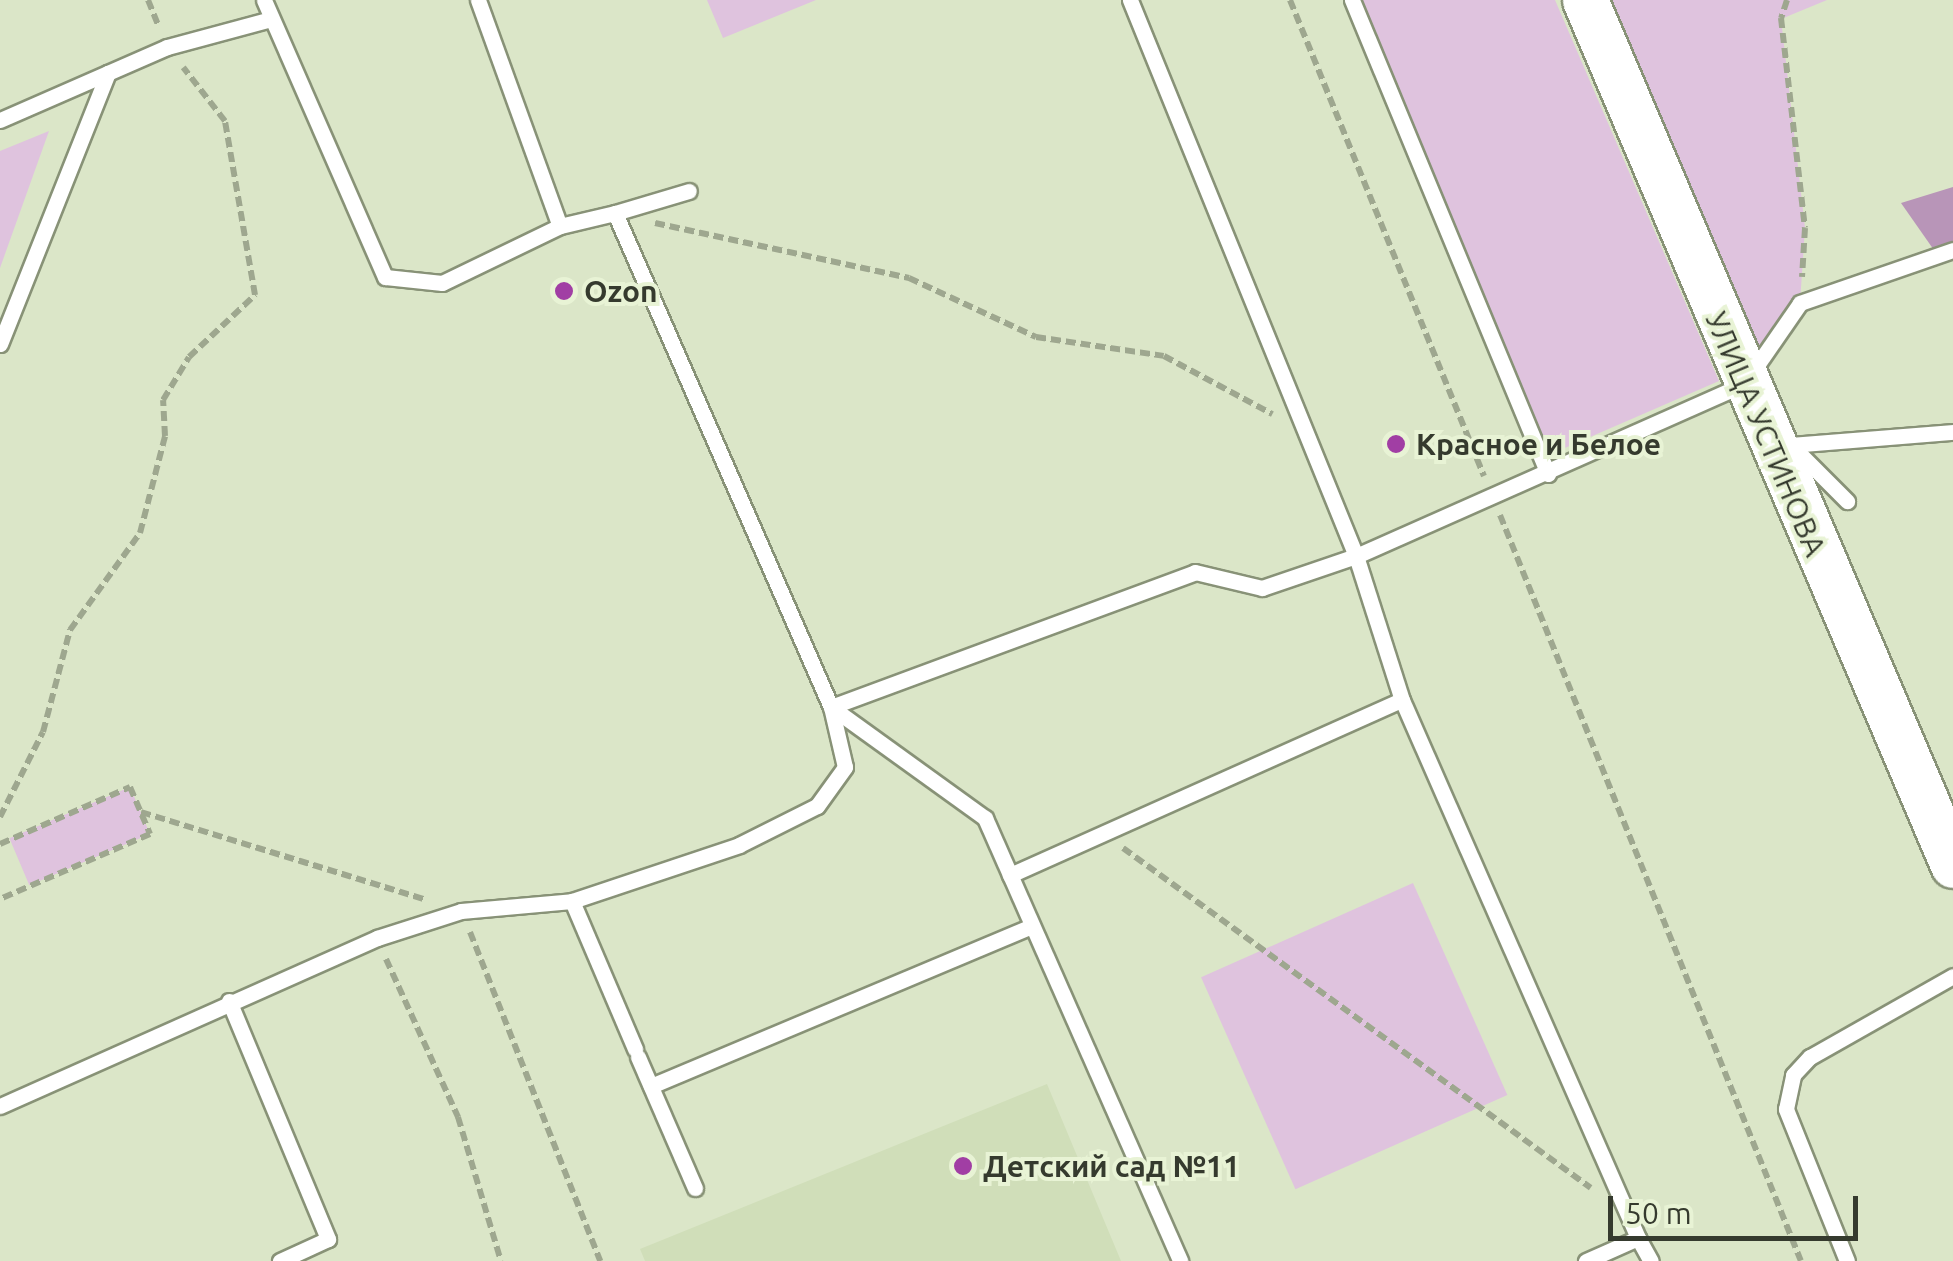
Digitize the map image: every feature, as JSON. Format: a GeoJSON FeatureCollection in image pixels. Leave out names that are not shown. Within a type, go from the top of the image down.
{"type":"FeatureCollection","features":[{"type":"Feature","properties":{"kind":"street","name":"УЛИЦА УСТИНОВА"},"geometry":{"type":"LineString","coordinates":[[1585,0],[1744,384],[1781,445],[1953,865]]}},
{"type":"Feature","properties":{"kind":"lane"},"geometry":{"type":"LineString","coordinates":[[264,0],[385,277],[442,283],[560,226],[689,191]]}},
{"type":"Feature","properties":{"kind":"lane"},"geometry":{"type":"LineString","coordinates":[[478,0],[560,226]]}},
{"type":"Feature","properties":{"kind":"lane"},"geometry":{"type":"LineString","coordinates":[[1130,0],[1356,556],[1402,700],[1651,1261]]}},
{"type":"Feature","properties":{"kind":"lane"},"geometry":{"type":"LineString","coordinates":[[1352,0],[1548,474]]}},
{"type":"Feature","properties":{"kind":"lane"},"geometry":{"type":"LineString","coordinates":[[0,120],[167,47],[272,19]]}},
{"type":"Feature","properties":{"kind":"lane"},"geometry":{"type":"LineString","coordinates":[[0,344],[108,73]]}},
{"type":"Feature","properties":{"kind":"lane"},"geometry":{"type":"LineString","coordinates":[[0,1106],[377,938],[461,910],[572,901],[739,845],[818,806],[844,767],[830,707],[616,213]]}},
{"type":"Feature","properties":{"kind":"lane"},"geometry":{"type":"LineString","coordinates":[[830,707],[1195,572],[1262,588],[1356,556],[1744,384],[1800,304],[1953,250]]}},
{"type":"Feature","properties":{"kind":"lane"},"geometry":{"type":"LineString","coordinates":[[1781,445],[1953,432]]}},
{"type":"Feature","properties":{"kind":"lane"},"geometry":{"type":"LineString","coordinates":[[1781,445],[1847,501]]}},
{"type":"Feature","properties":{"kind":"lane"},"geometry":{"type":"LineString","coordinates":[[1010,876],[1402,700]]}},
{"type":"Feature","properties":{"kind":"lane"},"geometry":{"type":"LineString","coordinates":[[830,707],[985,818],[1180,1261]]}},
{"type":"Feature","properties":{"kind":"lane"},"geometry":{"type":"LineString","coordinates":[[572,901],[695,1188]]}},
{"type":"Feature","properties":{"kind":"lane"},"geometry":{"type":"LineString","coordinates":[[651,1086],[1032,926]]}},
{"type":"Feature","properties":{"kind":"lane"},"geometry":{"type":"LineString","coordinates":[[1847,1261],[1786,1109],[1792,1075],[1810,1057],[1953,976]]}},
{"type":"Feature","properties":{"kind":"lane"},"geometry":{"type":"LineString","coordinates":[[229,1001],[328,1239],[280,1261]]}},
{"type":"Feature","properties":{"kind":"lane"},"geometry":{"type":"LineString","coordinates":[[1586,1261],[1638,1238]]}},
{"type":"Feature","properties":{"kind":"path"},"geometry":{"type":"LineString","coordinates":[[1290,0],[1800,1261]]}},
{"type":"Feature","properties":{"kind":"path"},"geometry":{"type":"LineString","coordinates":[[1787,0],[1781,18],[1805,228],[1800,304]]}},
{"type":"Feature","properties":{"kind":"path"},"geometry":{"type":"LineString","coordinates":[[0,817],[43,732],[70,630],[140,533],[165,436],[163,400],[188,356],[255,295],[225,121],[167,47]]}},
{"type":"Feature","properties":{"kind":"path"},"geometry":{"type":"LineString","coordinates":[[634,208],[665,229],[909,278],[1036,336],[1164,356],[1305,432]]}},
{"type":"Feature","properties":{"kind":"path"},"geometry":{"type":"LineString","coordinates":[[0,844],[130,787],[150,834],[0,899]]}},
{"type":"Feature","properties":{"kind":"path"},"geometry":{"type":"LineString","coordinates":[[141,812],[461,910],[600,1261]]}},
{"type":"Feature","properties":{"kind":"path"},"geometry":{"type":"LineString","coordinates":[[1104,834],[1628,1215]]}},
{"type":"Feature","properties":{"kind":"path"},"geometry":{"type":"LineString","coordinates":[[377,938],[458,1117],[500,1261]]}},
{"type":"Feature","properties":{"kind":"shaded area"},"geometry":{"type":"Polygon","coordinates":[[[707,0],[816,0],[723,38],[707,0]]]}},
{"type":"Feature","properties":{"kind":"shaded area"},"geometry":{"type":"Polygon","coordinates":[[[1355,0],[1555,0],[1719,381],[1551,454],[1355,0]]]}},
{"type":"Feature","properties":{"kind":"shaded area"},"geometry":{"type":"Polygon","coordinates":[[[1585,0],[1827,0],[1781,19],[1805,228],[1800,303],[1744,384],[1585,0]]]}},
{"type":"Feature","properties":{"kind":"shaded area"},"geometry":{"type":"Polygon","coordinates":[[[49,131],[0,268],[0,151],[49,131]]]}},
{"type":"Feature","properties":{"kind":"shaded area"},"geometry":{"type":"Polygon","coordinates":[[[1953,187],[1953,250],[1936,253],[1901,203],[1953,187]]]}},
{"type":"Feature","properties":{"kind":"shaded area"},"geometry":{"type":"Polygon","coordinates":[[[130,787],[150,834],[29,885],[9,838],[130,787]]]}},
{"type":"Feature","properties":{"kind":"shaded area"},"geometry":{"type":"Polygon","coordinates":[[[1413,883],[1507,1095],[1295,1189],[1201,977],[1413,883]]]}},
{"type":"Feature","properties":{"kind":"shaded area","name":"Детский сад №11"},"geometry":{"type":"Polygon","coordinates":[[[1047,1084],[1121,1261],[645,1261],[640,1249],[1047,1084]]]}},
{"type":"Feature","properties":{"kind":"place","name":"Ozon"},"geometry":{"type":"Point","coordinates":[564,291]}},
{"type":"Feature","properties":{"kind":"place","name":"Красное и Белое"},"geometry":{"type":"Point","coordinates":[1396,444]}},
{"type":"Feature","properties":{"kind":"place","name":"Детский сад №11"},"geometry":{"type":"Point","coordinates":[963,1166]}}]}
